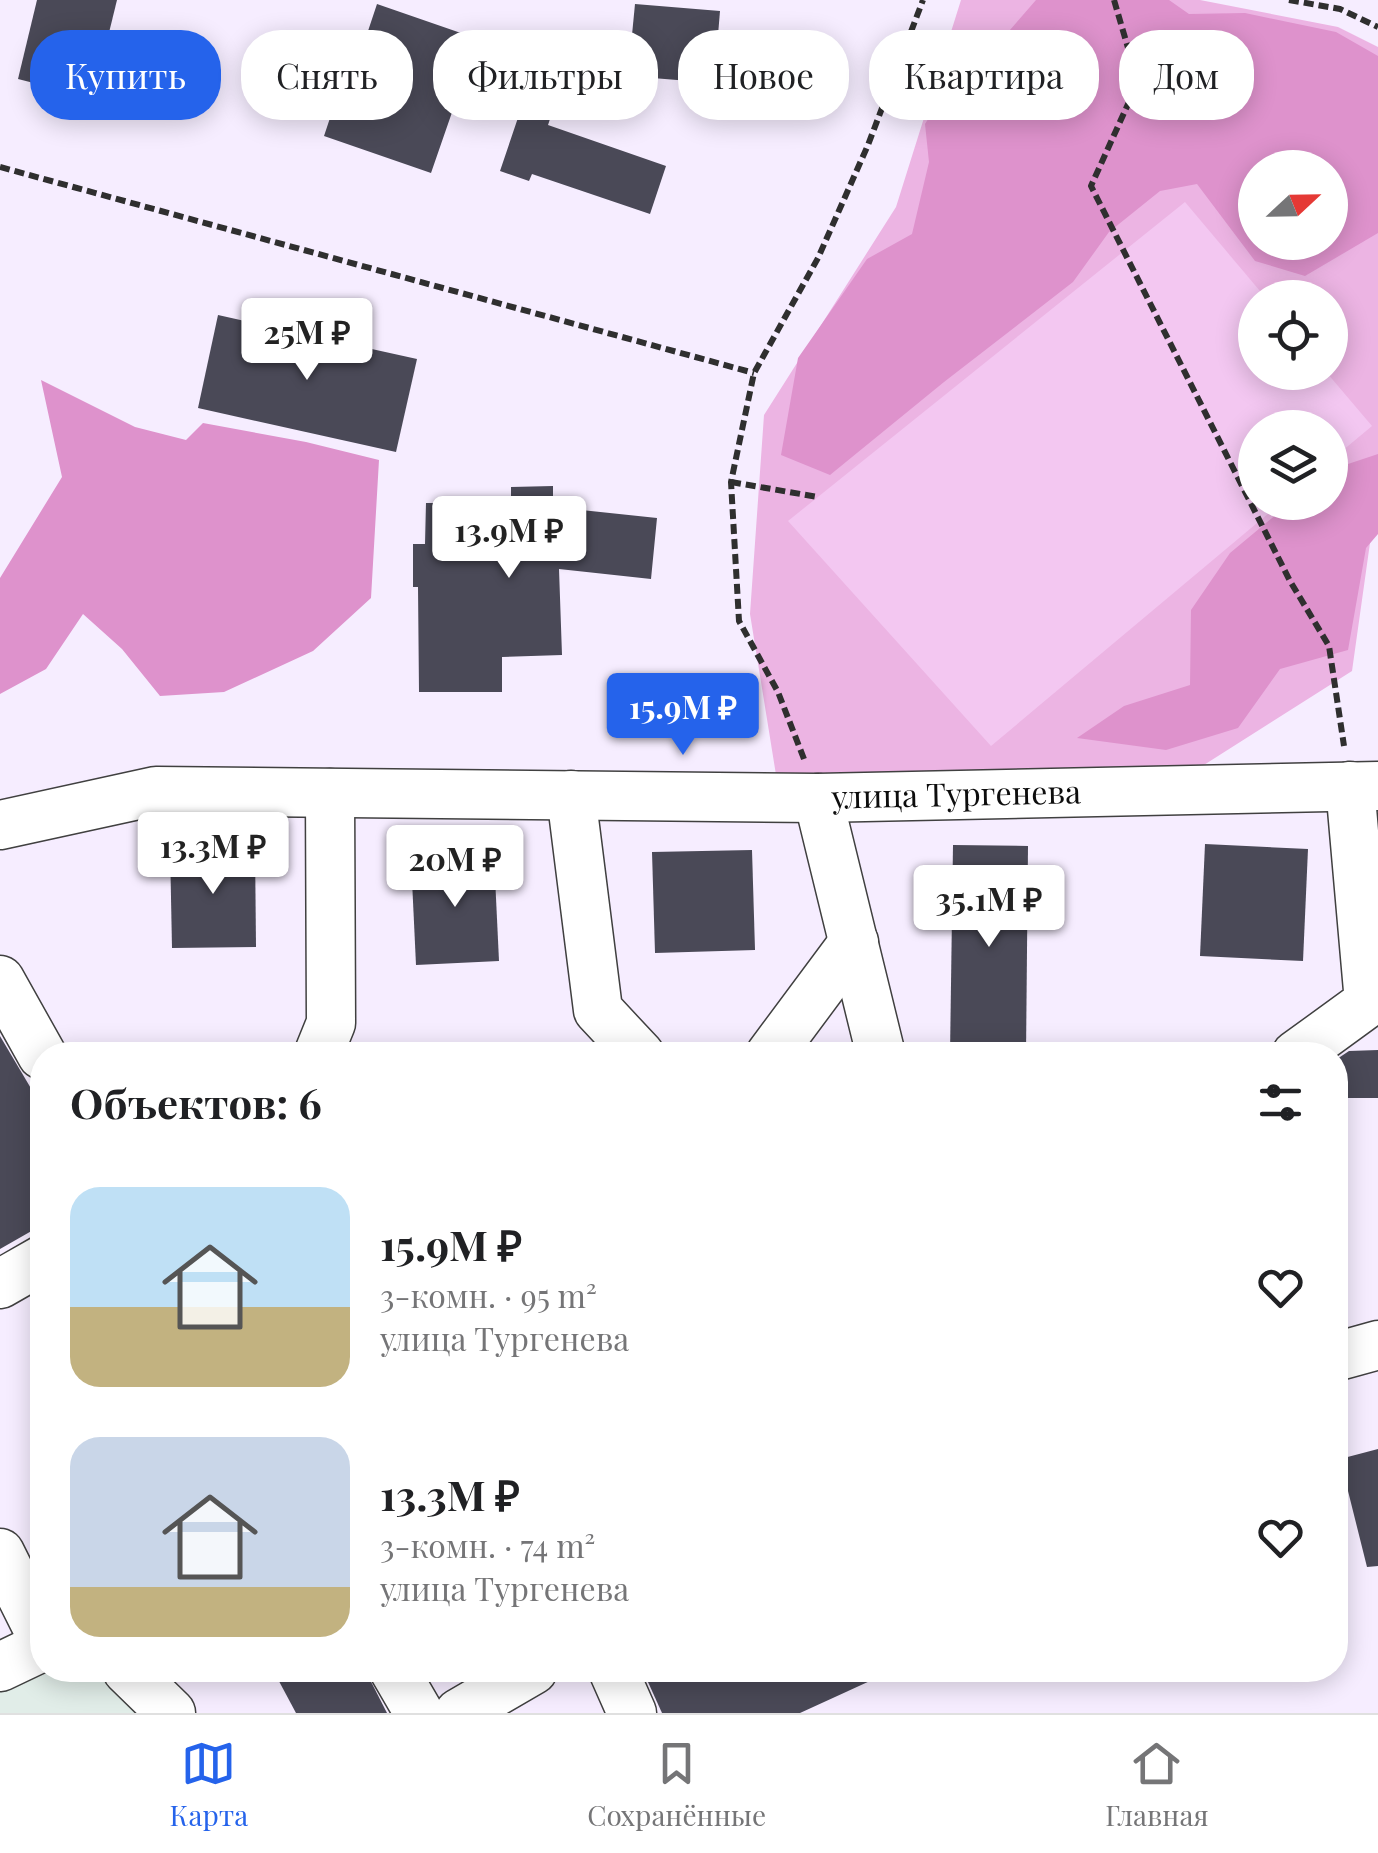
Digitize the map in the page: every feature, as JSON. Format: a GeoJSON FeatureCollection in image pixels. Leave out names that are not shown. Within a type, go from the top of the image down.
{"type":"FeatureCollection","features":[{"type":"Feature","properties":{"kind":"street","name":"улица Тургенева"},"geometry":{"type":"LineString","coordinates":[[0,825],[156,791],[818,798],[1364,786]]}},
{"type":"Feature","properties":{"kind":"street"},"geometry":{"type":"LineString","coordinates":[[1315,1042],[1374,1002],[1364,786]]}},
{"type":"Feature","properties":{"kind":"street"},"geometry":{"type":"LineString","coordinates":[[323,1042],[331,1024],[330,793]]}},
{"type":"Feature","properties":{"kind":"street"},"geometry":{"type":"LineString","coordinates":[[571,796],[598,1010],[628,1042]]}},
{"type":"Feature","properties":{"kind":"street"},"geometry":{"type":"LineString","coordinates":[[818,798],[878,1042]]}},
{"type":"Feature","properties":{"kind":"street"},"geometry":{"type":"LineString","coordinates":[[780,1042],[854,942]]}},
{"type":"Feature","properties":{"kind":"street"},"geometry":{"type":"LineString","coordinates":[[0,980],[35,1042]]}},
{"type":"Feature","properties":{"kind":"street"},"geometry":{"type":"LineString","coordinates":[[0,1284],[30,1267]]}},
{"type":"Feature","properties":{"kind":"street"},"geometry":{"type":"LineString","coordinates":[[1348,1354],[1378,1346]]}},
{"type":"Feature","properties":{"kind":"street"},"geometry":{"type":"LineString","coordinates":[[0,1553],[30,1613]]}},
{"type":"Feature","properties":{"kind":"street"},"geometry":{"type":"LineString","coordinates":[[0,1667],[30,1653]]}},
{"type":"Feature","properties":{"kind":"street"},"geometry":{"type":"LineString","coordinates":[[139,1682],[171,1713]]}},
{"type":"Feature","properties":{"kind":"street"},"geometry":{"type":"LineString","coordinates":[[401,1682],[419,1713]]}},
{"type":"Feature","properties":{"kind":"street"},"geometry":{"type":"LineString","coordinates":[[460,1713],[513,1682]]}},
{"type":"Feature","properties":{"kind":"street"},"geometry":{"type":"LineString","coordinates":[[618,1682],[632,1713]]}},
{"type":"Feature","properties":{"kind":"path"},"geometry":{"type":"LineString","coordinates":[[818,798],[778,692],[740,621],[731,482],[754,373],[818,258],[868,145],[924,0]]}},
{"type":"Feature","properties":{"kind":"path"},"geometry":{"type":"LineString","coordinates":[[1114,0],[1138,82],[1091,186],[1290,582],[1329,646],[1364,786]]}},
{"type":"Feature","properties":{"kind":"path"},"geometry":{"type":"LineString","coordinates":[[1289,0],[1340,9],[1378,27]]}},
{"type":"Feature","properties":{"kind":"path"},"geometry":{"type":"LineString","coordinates":[[0,167],[754,373]]}},
{"type":"Feature","properties":{"kind":"path"},"geometry":{"type":"LineString","coordinates":[[731,482],[818,497]]}},
{"type":"Feature","properties":{"kind":"shaded area"},"geometry":{"type":"Polygon","coordinates":[[[961,0],[1200,0],[1338,27],[1378,47],[1378,486],[1352,671],[1196,770],[777,781],[750,614],[764,415],[896,207],[923,120],[1099,120],[1099,30],[952,30],[961,0]]]}},
{"type":"Feature","properties":{"kind":"shaded area"},"geometry":{"type":"Polygon","coordinates":[[[1036,0],[1169,0],[1189,14],[1245,13],[1336,32],[1378,56],[1378,233],[1348,251],[1348,150],[1238,150],[1238,238],[1197,184],[1160,191],[1109,232],[1073,282],[830,475],[781,455],[798,358],[867,259],[912,234],[929,162],[928,120],[1099,120],[1099,30],[1010,30],[1036,0]]]}},
{"type":"Feature","properties":{"kind":"shaded area"},"geometry":{"type":"Polygon","coordinates":[[[1185,202],[1251,280],[1238,280],[1238,390],[1341,390],[1372,426],[1348,446],[1348,410],[1238,410],[1238,520],[1261,520],[991,746],[788,521],[1185,202]]]}},
{"type":"Feature","properties":{"kind":"shaded area"},"geometry":{"type":"Polygon","coordinates":[[[1254,260],[1332,260],[1305,276],[1254,260]]]}},
{"type":"Feature","properties":{"kind":"shaded area"},"geometry":{"type":"Polygon","coordinates":[[[41,380],[135,427],[186,440],[203,423],[379,460],[371,598],[313,651],[224,692],[160,696],[122,649],[83,614],[46,669],[0,694],[0,578],[62,477],[41,380]]]}},
{"type":"Feature","properties":{"kind":"shaded area"},"geometry":{"type":"Polygon","coordinates":[[[1378,454],[1378,534],[1366,548],[1348,650],[1280,669],[1238,728],[1166,750],[1077,738],[1124,706],[1190,685],[1191,610],[1230,553],[1270,520],[1348,520],[1348,464],[1378,454]]]}},
{"type":"Feature","properties":{"kind":"shaded area"},"geometry":{"type":"Polygon","coordinates":[[[0,1667],[30,1668],[30,1682],[139,1682],[170,1713],[0,1713],[0,1667]]]}},
{"type":"Feature","properties":{"kind":"building"},"geometry":{"type":"Polygon","coordinates":[[[37,0],[117,0],[110,30],[30,30],[30,82],[18,79],[37,0]]]}},
{"type":"Feature","properties":{"kind":"building"},"geometry":{"type":"Polygon","coordinates":[[[377,4],[452,30],[433,30],[433,120],[449,120],[431,173],[324,136],[329,120],[413,120],[413,30],[368,30],[377,4]]]}},
{"type":"Feature","properties":{"kind":"building"},"geometry":{"type":"Polygon","coordinates":[[[635,4],[720,11],[718,30],[678,30],[678,80],[658,78],[658,30],[632,30],[635,4]]]}},
{"type":"Feature","properties":{"kind":"building"},"geometry":{"type":"Polygon","coordinates":[[[517,120],[550,120],[548,125],[666,166],[650,214],[532,174],[529,181],[500,171],[517,120]]]}},
{"type":"Feature","properties":{"kind":"building"},"geometry":{"type":"Polygon","coordinates":[[[218,315],[417,359],[396,452],[198,408],[218,315]]]}},
{"type":"Feature","properties":{"kind":"building"},"geometry":{"type":"Polygon","coordinates":[[[553,486],[553,507],[657,518],[651,579],[559,569],[562,655],[502,657],[502,692],[419,692],[418,587],[413,587],[413,544],[425,544],[426,503],[511,503],[511,487],[553,486]]]}},
{"type":"Feature","properties":{"kind":"building"},"geometry":{"type":"Polygon","coordinates":[[[1205,844],[1308,849],[1303,961],[1200,956],[1205,844]]]}},
{"type":"Feature","properties":{"kind":"building"},"geometry":{"type":"Polygon","coordinates":[[[953,845],[1028,846],[1026,1042],[950,1042],[953,845]]]}},
{"type":"Feature","properties":{"kind":"building"},"geometry":{"type":"Polygon","coordinates":[[[255,846],[256,947],[172,948],[170,847],[255,846]]]}},
{"type":"Feature","properties":{"kind":"building"},"geometry":{"type":"Polygon","coordinates":[[[752,850],[755,950],[655,953],[652,852],[752,850]]]}},
{"type":"Feature","properties":{"kind":"building"},"geometry":{"type":"Polygon","coordinates":[[[494,856],[499,961],[416,965],[411,859],[494,856]]]}},
{"type":"Feature","properties":{"kind":"building"},"geometry":{"type":"Polygon","coordinates":[[[0,1036],[30,1087],[30,1232],[0,1249],[0,1036]]]}},
{"type":"Feature","properties":{"kind":"building"},"geometry":{"type":"Polygon","coordinates":[[[1378,1050],[1378,1098],[1348,1098],[1349,1051],[1378,1050]]]}},
{"type":"Feature","properties":{"kind":"building"},"geometry":{"type":"Polygon","coordinates":[[[1378,1449],[1378,1566],[1367,1567],[1348,1491],[1348,1457],[1378,1449]]]}},
{"type":"Feature","properties":{"kind":"building"},"geometry":{"type":"Polygon","coordinates":[[[279,1682],[371,1682],[387,1713],[296,1713],[279,1682]]]}},
{"type":"Feature","properties":{"kind":"building"},"geometry":{"type":"Polygon","coordinates":[[[648,1682],[868,1682],[800,1713],[662,1713],[648,1682]]]}}]}
